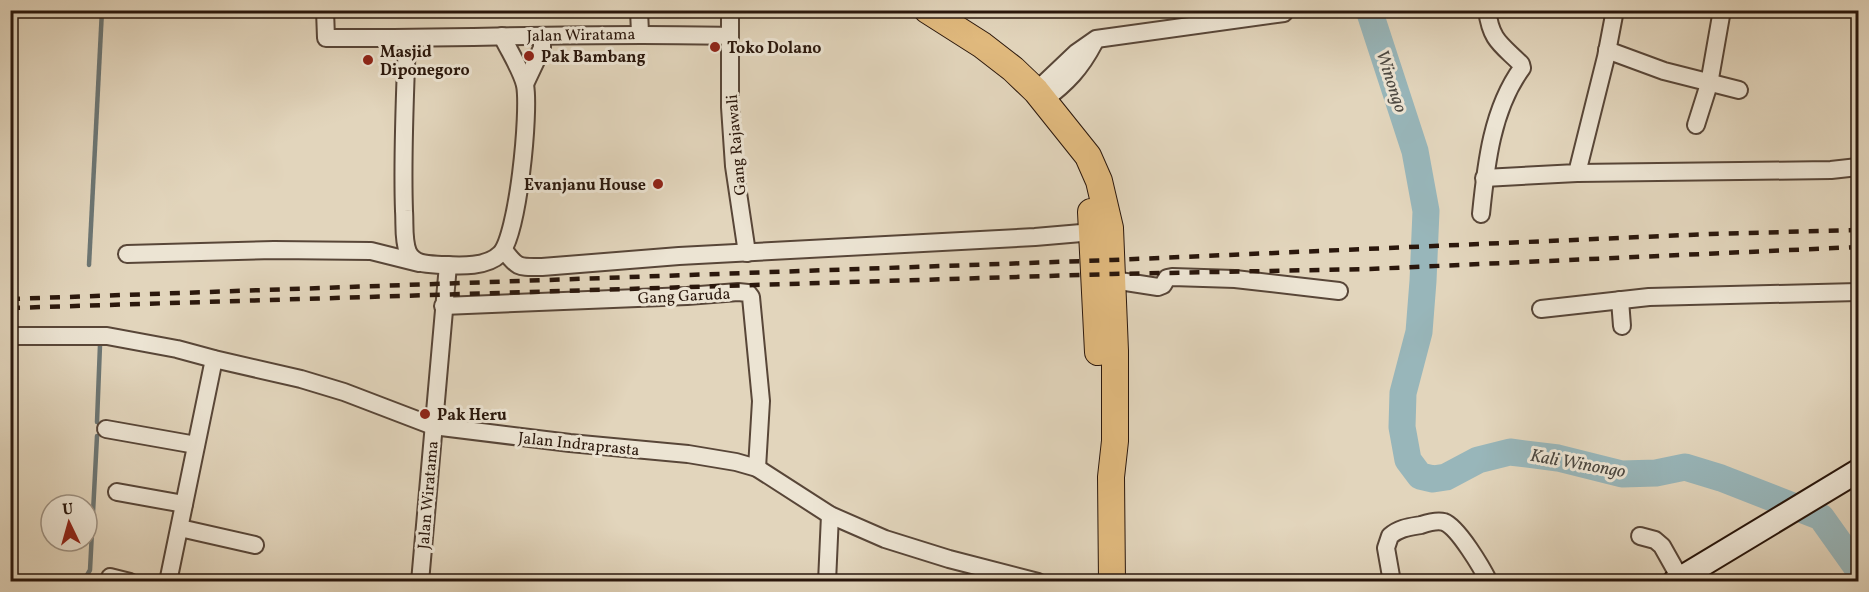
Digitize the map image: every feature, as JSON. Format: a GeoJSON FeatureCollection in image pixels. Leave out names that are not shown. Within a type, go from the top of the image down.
{"type":"FeatureCollection","features":[{"type":"Feature","properties":{"kind":"main road"},"geometry":{"type":"LineString","coordinates":[[927,10],[982,45],[1013,69],[1040,95],[1088,156],[1101,188],[1110,228],[1113,280],[1116,428],[1111,477],[1112,582]]}},
{"type":"Feature","properties":{"kind":"main road"},"geometry":{"type":"LineString","coordinates":[[1071,136],[1089,200],[1093,232],[1103,438],[1111,477]]}},
{"type":"Feature","properties":{"kind":"main road"},"geometry":{"type":"LineString","coordinates":[[1685,577],[1858,471]]}},
{"type":"Feature","properties":{"kind":"street","name":"Jalan Wiratama"},"geometry":{"type":"LineString","coordinates":[[325,10],[326,38],[474,38],[640,33],[730,36]]}},
{"type":"Feature","properties":{"kind":"street"},"geometry":{"type":"LineString","coordinates":[[639,10],[640,33]]}},
{"type":"Feature","properties":{"kind":"street"},"geometry":{"type":"LineString","coordinates":[[730,10],[730,36]]}},
{"type":"Feature","properties":{"kind":"street"},"geometry":{"type":"LineString","coordinates":[[1481,214],[1486,162],[1508,88],[1522,68],[1521,64],[1498,43],[1487,10]]}},
{"type":"Feature","properties":{"kind":"street"},"geometry":{"type":"LineString","coordinates":[[1577,173],[1615,10]]}},
{"type":"Feature","properties":{"kind":"street"},"geometry":{"type":"LineString","coordinates":[[1696,125],[1709,84],[1722,10]]}},
{"type":"Feature","properties":{"kind":"street"},"geometry":{"type":"LineString","coordinates":[[1040,95],[1063,86],[1084,63],[1096,39],[1284,13]]}},
{"type":"Feature","properties":{"kind":"street"},"geometry":{"type":"LineString","coordinates":[[502,36],[525,84]]}},
{"type":"Feature","properties":{"kind":"street"},"geometry":{"type":"LineString","coordinates":[[128,255],[274,250],[371,251],[420,263],[448,265],[488,262],[504,250],[519,185],[525,121],[525,84],[542,48],[542,36]]}},
{"type":"Feature","properties":{"kind":"street","name":"Gang Rajawali"},"geometry":{"type":"LineString","coordinates":[[730,36],[730,107],[734,166],[747,253]]}},
{"type":"Feature","properties":{"kind":"street"},"geometry":{"type":"LineString","coordinates":[[407,39],[403,182],[406,240],[411,256],[420,263]]}},
{"type":"Feature","properties":{"kind":"street"},"geometry":{"type":"LineString","coordinates":[[1607,50],[1664,71],[1739,90]]}},
{"type":"Feature","properties":{"kind":"street"},"geometry":{"type":"LineString","coordinates":[[1484,178],[1577,173],[1831,170],[1858,167]]}},
{"type":"Feature","properties":{"kind":"street"},"geometry":{"type":"LineString","coordinates":[[504,250],[520,267],[1093,232]]}},
{"type":"Feature","properties":{"kind":"street","name":"Jalan Wiratama"},"geometry":{"type":"LineString","coordinates":[[420,582],[448,265]]}},
{"type":"Feature","properties":{"kind":"street"},"geometry":{"type":"LineString","coordinates":[[1113,280],[1158,287],[1163,285],[1167,278],[1172,277],[1235,279],[1339,291]]}},
{"type":"Feature","properties":{"kind":"street","name":"Gang Garuda"},"geometry":{"type":"LineString","coordinates":[[443,306],[746,292],[751,297],[761,401],[757,468]]}},
{"type":"Feature","properties":{"kind":"street"},"geometry":{"type":"LineString","coordinates":[[1541,309],[1649,297],[1858,292]]}},
{"type":"Feature","properties":{"kind":"street"},"geometry":{"type":"LineString","coordinates":[[1620,300],[1622,326]]}},
{"type":"Feature","properties":{"kind":"street","name":"Jalan Indraprasta"},"geometry":{"type":"LineString","coordinates":[[10,336],[106,336],[177,349],[214,360],[301,379],[344,392],[433,426],[580,444],[688,454],[736,462],[757,468],[830,515],[885,539],[949,559],[1038,582]]}},
{"type":"Feature","properties":{"kind":"street"},"geometry":{"type":"LineString","coordinates":[[168,582],[214,360]]}},
{"type":"Feature","properties":{"kind":"street"},"geometry":{"type":"LineString","coordinates":[[106,429],[196,445]]}},
{"type":"Feature","properties":{"kind":"street"},"geometry":{"type":"LineString","coordinates":[[117,492],[184,504]]}},
{"type":"Feature","properties":{"kind":"street"},"geometry":{"type":"LineString","coordinates":[[827,582],[830,515]]}},
{"type":"Feature","properties":{"kind":"street"},"geometry":{"type":"LineString","coordinates":[[1392,582],[1386,548],[1390,536],[1400,529],[1440,521],[1447,523],[1454,530],[1479,563],[1489,582]]}},
{"type":"Feature","properties":{"kind":"street"},"geometry":{"type":"LineString","coordinates":[[180,528],[255,545]]}},
{"type":"Feature","properties":{"kind":"street"},"geometry":{"type":"LineString","coordinates":[[1640,536],[1655,540],[1662,546],[1685,577]]}},
{"type":"Feature","properties":{"kind":"street"},"geometry":{"type":"LineString","coordinates":[[110,577],[130,582]]}},
{"type":"Feature","properties":{"kind":"waterway"},"geometry":{"type":"LineString","coordinates":[[89,265],[102,10]]}},
{"type":"Feature","properties":{"kind":"waterway","name":"Kali Winongo"},"geometry":{"type":"LineString","coordinates":[[1369,10],[1415,151],[1426,211],[1419,332],[1403,393],[1402,427],[1408,460],[1420,476],[1433,479],[1446,477],[1478,460],[1510,452],[1558,458],[1622,474],[1656,473],[1685,467],[1721,478],[1821,517],[1858,569]]}},
{"type":"Feature","properties":{"kind":"waterway"},"geometry":{"type":"LineString","coordinates":[[97,422],[100,345]]}},
{"type":"Feature","properties":{"kind":"waterway"},"geometry":{"type":"LineString","coordinates":[[83,582],[90,570],[97,436]]}},
{"type":"Feature","properties":{"kind":"railway"},"geometry":{"type":"LineString","coordinates":[[10,299],[1112,260],[1710,234],[1858,230]]}},
{"type":"Feature","properties":{"kind":"railway"},"geometry":{"type":"LineString","coordinates":[[10,308],[1112,274],[1370,269],[1858,247]]}},
{"type":"Feature","properties":{"kind":"place","name":"Toko Dolano"},"geometry":{"type":"Point","coordinates":[715,47]}},
{"type":"Feature","properties":{"kind":"place","name":"Pak Bambang"},"geometry":{"type":"Point","coordinates":[529,56]}},
{"type":"Feature","properties":{"kind":"place","name":"Masjid Diponegoro"},"geometry":{"type":"Point","coordinates":[368,60]}},
{"type":"Feature","properties":{"kind":"place","name":"Evanjanu House"},"geometry":{"type":"Point","coordinates":[658,184]}},
{"type":"Feature","properties":{"kind":"place","name":"Pak Heru"},"geometry":{"type":"Point","coordinates":[425,414]}},
{"type":"Feature","properties":{"kind":"water label","name":"Winongo"},"geometry":{"type":"Point","coordinates":[1392,81]}}]}
